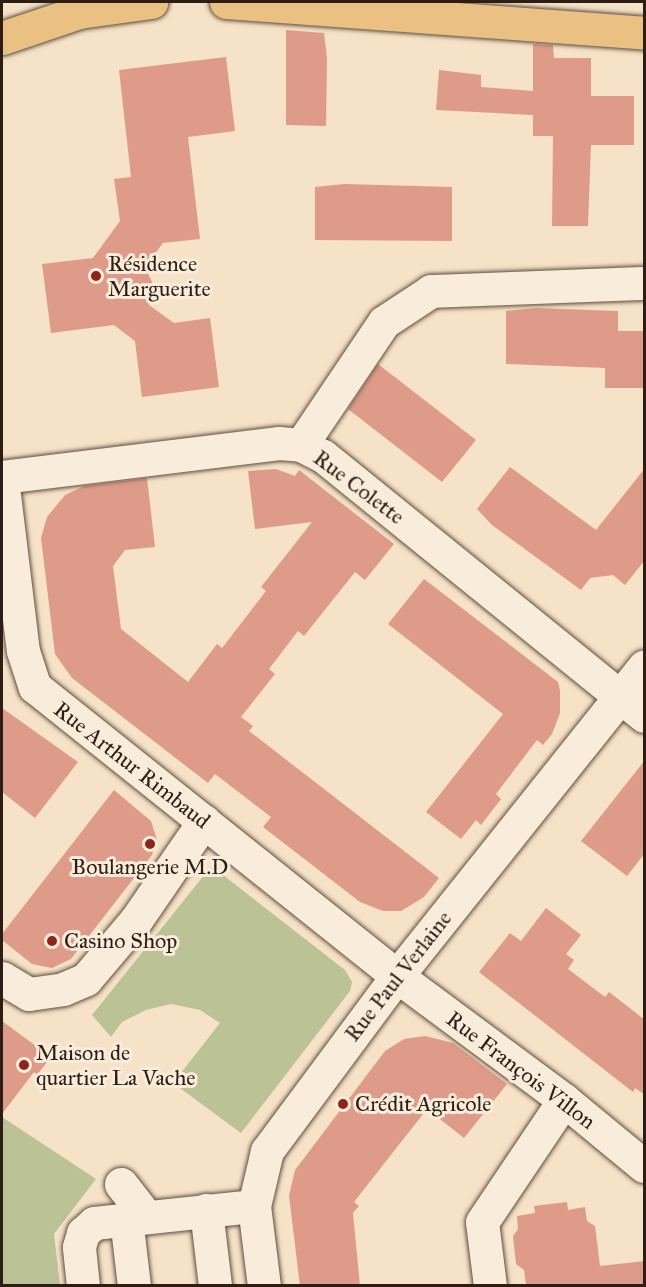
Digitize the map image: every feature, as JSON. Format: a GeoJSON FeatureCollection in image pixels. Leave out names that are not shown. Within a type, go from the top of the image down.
{"type":"FeatureCollection","features":[{"type":"Feature","properties":{"kind":"main road"},"geometry":{"type":"LineString","coordinates":[[2,38],[79,12],[150,2]]}},
{"type":"Feature","properties":{"kind":"main road"},"geometry":{"type":"LineString","coordinates":[[226,2],[645,33]]}},
{"type":"Feature","properties":{"kind":"street"},"geometry":{"type":"LineString","coordinates":[[301,445],[384,322],[431,291],[645,283]]}},
{"type":"Feature","properties":{"kind":"street","name":"Rue Colette"},"geometry":{"type":"LineString","coordinates":[[2,477],[279,443],[301,445],[323,456],[433,543],[632,708]]}},
{"type":"Feature","properties":{"kind":"street","name":"Rue Arthur Rimbaud"},"geometry":{"type":"LineString","coordinates":[[2,477],[23,651],[16,682],[45,697],[397,975]]}},
{"type":"Feature","properties":{"kind":"street","name":"Rue Paul Verlaine"},"geometry":{"type":"LineString","coordinates":[[264,1286],[254,1206],[267,1151],[397,975],[632,708],[645,667]]}},
{"type":"Feature","properties":{"kind":"street"},"geometry":{"type":"LineString","coordinates":[[2,978],[29,994],[63,989],[86,979],[136,920],[204,821]]}},
{"type":"Feature","properties":{"kind":"street","name":"Rue François Villon"},"geometry":{"type":"LineString","coordinates":[[397,975],[564,1100],[645,1166]]}},
{"type":"Feature","properties":{"kind":"street"},"geometry":{"type":"LineString","coordinates":[[490,1286],[482,1222],[564,1100]]}},
{"type":"Feature","properties":{"kind":"street"},"geometry":{"type":"LineString","coordinates":[[121,1184],[136,1217],[134,1286]]}},
{"type":"Feature","properties":{"kind":"street"},"geometry":{"type":"LineString","coordinates":[[83,1286],[79,1247],[83,1233],[94,1223],[254,1206]]}},
{"type":"Feature","properties":{"kind":"street"},"geometry":{"type":"LineString","coordinates":[[206,1210],[215,1286]]}},
{"type":"Feature","properties":{"kind":"green space"},"geometry":{"type":"Polygon","coordinates":[[[212,872],[223,875],[345,970],[352,982],[350,991],[241,1133],[173,1083],[220,1023],[200,1010],[171,1004],[146,1010],[122,1022],[111,1037],[92,1015],[205,874],[212,872]]]}},
{"type":"Feature","properties":{"kind":"green space"},"geometry":{"type":"Polygon","coordinates":[[[2,1117],[96,1179],[54,1234],[60,1285],[2,1285],[2,1117]]]}},
{"type":"Feature","properties":{"kind":"building"},"geometry":{"type":"Polygon","coordinates":[[[286,30],[324,33],[327,58],[326,126],[286,125],[286,30]]]}},
{"type":"Feature","properties":{"kind":"building"},"geometry":{"type":"Polygon","coordinates":[[[533,44],[553,45],[554,58],[591,58],[591,96],[634,96],[634,145],[591,145],[588,226],[552,226],[553,136],[533,136],[533,115],[436,110],[439,70],[481,75],[481,87],[533,91],[533,44]]]}},
{"type":"Feature","properties":{"kind":"building","name":"Résidence Marguerite"},"geometry":{"type":"Polygon","coordinates":[[[226,57],[235,131],[188,137],[200,239],[163,243],[145,267],[154,286],[149,305],[174,323],[210,318],[219,387],[142,397],[135,341],[114,325],[51,333],[42,264],[93,258],[120,221],[114,179],[131,177],[119,70],[226,57]]]}},
{"type":"Feature","properties":{"kind":"building"},"geometry":{"type":"Polygon","coordinates":[[[344,184],[452,187],[452,241],[315,240],[315,187],[344,184]]]}},
{"type":"Feature","properties":{"kind":"building"},"geometry":{"type":"Polygon","coordinates":[[[536,308],[618,311],[618,331],[645,331],[645,388],[605,388],[605,368],[506,364],[506,311],[536,308]]]}},
{"type":"Feature","properties":{"kind":"building"},"geometry":{"type":"Polygon","coordinates":[[[378,364],[476,440],[442,482],[348,409],[378,364]]]}},
{"type":"Feature","properties":{"kind":"building"},"geometry":{"type":"Polygon","coordinates":[[[510,467],[596,530],[645,468],[645,560],[625,585],[613,575],[590,578],[581,590],[492,525],[477,509],[510,467]]]}},
{"type":"Feature","properties":{"kind":"building"},"geometry":{"type":"Polygon","coordinates":[[[276,469],[295,476],[299,470],[394,544],[365,580],[355,572],[304,636],[298,631],[269,669],[275,674],[241,717],[253,726],[249,731],[439,878],[424,897],[401,911],[383,911],[360,902],[263,827],[271,817],[215,774],[208,783],[72,678],[55,654],[41,538],[47,517],[65,495],[84,486],[147,478],[155,547],[125,550],[113,566],[121,629],[188,682],[217,644],[222,648],[266,591],[261,587],[312,522],[255,529],[248,471],[276,469]]]}},
{"type":"Feature","properties":{"kind":"building"},"geometry":{"type":"Polygon","coordinates":[[[424,579],[558,682],[560,691],[560,713],[552,734],[543,745],[537,740],[496,794],[501,799],[481,825],[476,820],[461,839],[426,812],[503,714],[388,624],[424,579]]]}},
{"type":"Feature","properties":{"kind":"building"},"geometry":{"type":"Polygon","coordinates":[[[2,708],[78,762],[35,818],[2,792],[2,708]]]}},
{"type":"Feature","properties":{"kind":"building"},"geometry":{"type":"Polygon","coordinates":[[[645,760],[645,853],[627,876],[581,841],[645,760]]]}},
{"type":"Feature","properties":{"kind":"building"},"geometry":{"type":"Polygon","coordinates":[[[114,790],[151,821],[157,840],[152,855],[71,959],[52,968],[32,964],[2,940],[2,934],[114,790]]]}},
{"type":"Feature","properties":{"kind":"building"},"geometry":{"type":"Polygon","coordinates":[[[546,908],[581,935],[566,954],[574,960],[568,969],[605,997],[609,992],[645,1020],[645,1095],[635,1088],[633,1092],[479,972],[510,933],[521,941],[546,908]]]}},
{"type":"Feature","properties":{"kind":"building","name":"Maison de quartier La Vache"},"geometry":{"type":"Polygon","coordinates":[[[2,1021],[51,1057],[37,1075],[34,1072],[2,1114],[2,1021]]]}},
{"type":"Feature","properties":{"kind":"building"},"geometry":{"type":"Polygon","coordinates":[[[425,1036],[453,1043],[507,1084],[464,1138],[427,1109],[354,1202],[359,1206],[353,1213],[360,1286],[300,1286],[289,1196],[295,1170],[385,1051],[404,1039],[425,1036]]]}},
{"type":"Feature","properties":{"kind":"building"},"geometry":{"type":"Polygon","coordinates":[[[567,1202],[568,1210],[585,1207],[587,1221],[595,1226],[600,1266],[645,1261],[645,1286],[526,1284],[524,1270],[516,1264],[513,1236],[518,1229],[517,1216],[535,1213],[534,1206],[567,1202]]]}},
{"type":"Feature","properties":{"kind":"place","name":"Résidence Marguerite"},"geometry":{"type":"Point","coordinates":[96,276]}},
{"type":"Feature","properties":{"kind":"place","name":"Boulangerie M.D"},"geometry":{"type":"Point","coordinates":[150,844]}},
{"type":"Feature","properties":{"kind":"place","name":"Casino Shop"},"geometry":{"type":"Point","coordinates":[52,941]}},
{"type":"Feature","properties":{"kind":"place","name":"Maison de quartier La Vache"},"geometry":{"type":"Point","coordinates":[24,1065]}},
{"type":"Feature","properties":{"kind":"place","name":"Crédit Agricole"},"geometry":{"type":"Point","coordinates":[343,1104]}}]}
